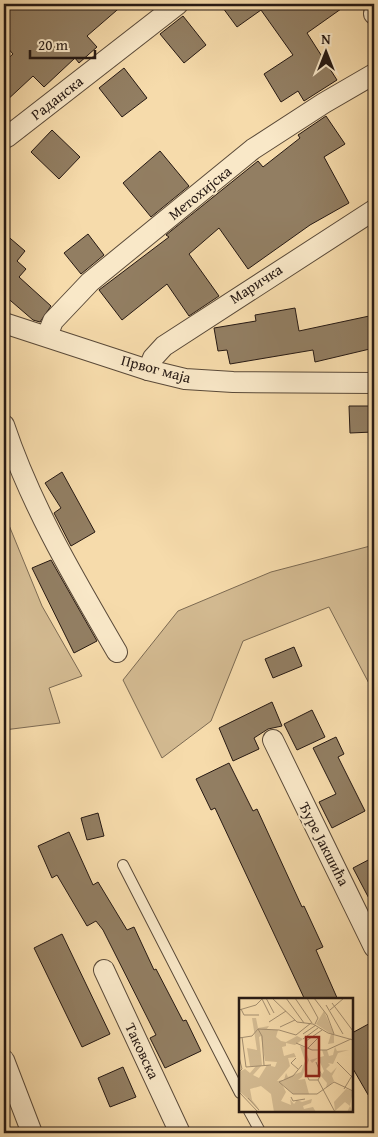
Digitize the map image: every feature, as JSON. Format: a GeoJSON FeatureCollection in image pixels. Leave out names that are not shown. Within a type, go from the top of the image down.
{"type":"FeatureCollection","features":[{"type":"Feature","properties":{"kind":"street","name":"Раданска"},"geometry":{"type":"LineString","coordinates":[[7,137],[178,4]]}},
{"type":"Feature","properties":{"kind":"street","name":"Метохијска"},"geometry":{"type":"LineString","coordinates":[[46,336],[53,321],[64,307],[90,282],[253,149],[324,103],[374,74]]}},
{"type":"Feature","properties":{"kind":"street","name":"Маричка"},"geometry":{"type":"LineString","coordinates":[[148,370],[153,358],[164,346],[216,310],[374,210]]}},
{"type":"Feature","properties":{"kind":"street","name":"Првог маја"},"geometry":{"type":"LineString","coordinates":[[4,323],[148,370],[205,381],[374,383]]}},
{"type":"Feature","properties":{"kind":"street"},"geometry":{"type":"LineString","coordinates":[[4,425],[36,506],[58,550],[117,652]]}},
{"type":"Feature","properties":{"kind":"street","name":"Ђуре Јакшића"},"geometry":{"type":"LineString","coordinates":[[274,740],[374,947]]}},
{"type":"Feature","properties":{"kind":"street","name":"Таковска"},"geometry":{"type":"LineString","coordinates":[[104,970],[180,1133]]}},
{"type":"Feature","properties":{"kind":"street"},"geometry":{"type":"LineString","coordinates":[[4,1060],[32,1133]]}},
{"type":"Feature","properties":{"kind":"lane"},"geometry":{"type":"LineString","coordinates":[[123,865],[239,1091]]}},
{"type":"Feature","properties":{"kind":"lane"},"geometry":{"type":"LineString","coordinates":[[250,1112],[261,1133]]}},
{"type":"Feature","properties":{"kind":"shaded area"},"geometry":{"type":"Polygon","coordinates":[[[4,513],[42,606],[82,676],[49,688],[60,723],[4,730],[4,513]]]}},
{"type":"Feature","properties":{"kind":"shaded area"},"geometry":{"type":"Polygon","coordinates":[[[374,545],[374,693],[329,607],[243,641],[211,721],[162,758],[123,680],[178,611],[271,572],[374,545]]]}},
{"type":"Feature","properties":{"kind":"building"},"geometry":{"type":"Polygon","coordinates":[[[4,4],[124,4],[87,36],[97,47],[79,63],[75,58],[44,87],[33,76],[4,103],[4,62],[13,54],[4,44],[4,4]]]}},
{"type":"Feature","properties":{"kind":"building"},"geometry":{"type":"Polygon","coordinates":[[[220,4],[348,4],[307,33],[337,80],[304,101],[298,91],[281,102],[264,74],[293,55],[261,10],[237,27],[220,4]]]}},
{"type":"Feature","properties":{"kind":"building"},"geometry":{"type":"Polygon","coordinates":[[[183,16],[206,45],[184,63],[160,34],[183,16]]]}},
{"type":"Feature","properties":{"kind":"building"},"geometry":{"type":"Polygon","coordinates":[[[124,68],[147,98],[122,117],[99,88],[124,68]]]}},
{"type":"Feature","properties":{"kind":"building"},"geometry":{"type":"Polygon","coordinates":[[[326,116],[345,144],[324,157],[349,203],[310,225],[248,269],[219,228],[189,254],[219,296],[189,316],[167,284],[122,320],[99,290],[169,237],[166,235],[258,161],[263,167],[300,138],[298,135],[326,116]]]}},
{"type":"Feature","properties":{"kind":"building"},"geometry":{"type":"Polygon","coordinates":[[[52,130],[80,157],[59,179],[31,152],[52,130]]]}},
{"type":"Feature","properties":{"kind":"building"},"geometry":{"type":"Polygon","coordinates":[[[160,151],[189,186],[151,217],[123,183],[160,151]]]}},
{"type":"Feature","properties":{"kind":"building"},"geometry":{"type":"Polygon","coordinates":[[[4,233],[25,251],[17,261],[26,269],[19,277],[51,306],[40,322],[33,320],[4,295],[4,233]]]}},
{"type":"Feature","properties":{"kind":"building"},"geometry":{"type":"Polygon","coordinates":[[[88,234],[104,255],[81,274],[64,253],[88,234]]]}},
{"type":"Feature","properties":{"kind":"building"},"geometry":{"type":"Polygon","coordinates":[[[295,308],[299,331],[374,315],[374,348],[315,362],[313,350],[230,364],[227,350],[218,351],[214,328],[256,321],[255,315],[295,308]]]}},
{"type":"Feature","properties":{"kind":"building"},"geometry":{"type":"Polygon","coordinates":[[[349,406],[373,406],[373,432],[350,433],[349,406]]]}},
{"type":"Feature","properties":{"kind":"building"},"geometry":{"type":"Polygon","coordinates":[[[62,472],[95,532],[71,546],[54,513],[61,508],[45,483],[62,472]]]}},
{"type":"Feature","properties":{"kind":"building"},"geometry":{"type":"Polygon","coordinates":[[[51,560],[97,641],[74,653],[32,568],[51,560]]]}},
{"type":"Feature","properties":{"kind":"building"},"geometry":{"type":"Polygon","coordinates":[[[294,647],[302,666],[273,678],[265,659],[294,647]]]}},
{"type":"Feature","properties":{"kind":"building"},"geometry":{"type":"Polygon","coordinates":[[[272,702],[282,726],[268,729],[254,738],[259,749],[233,761],[219,728],[272,702]]]}},
{"type":"Feature","properties":{"kind":"building"},"geometry":{"type":"Polygon","coordinates":[[[312,710],[325,737],[297,750],[284,724],[312,710]]]}},
{"type":"Feature","properties":{"kind":"building"},"geometry":{"type":"Polygon","coordinates":[[[336,737],[344,754],[338,757],[365,811],[332,828],[319,802],[336,794],[313,748],[336,737]]]}},
{"type":"Feature","properties":{"kind":"building"},"geometry":{"type":"Polygon","coordinates":[[[229,763],[253,811],[257,809],[302,907],[304,906],[323,947],[316,950],[337,998],[304,998],[215,808],[211,810],[196,779],[229,763]]]}},
{"type":"Feature","properties":{"kind":"building"},"geometry":{"type":"Polygon","coordinates":[[[98,813],[104,836],[87,840],[81,818],[98,813]]]}},
{"type":"Feature","properties":{"kind":"building"},"geometry":{"type":"Polygon","coordinates":[[[69,832],[93,885],[98,882],[127,930],[134,927],[154,970],[156,969],[183,1021],[186,1020],[201,1051],[165,1068],[150,1038],[156,1035],[103,930],[96,921],[87,926],[57,875],[52,878],[38,846],[69,832]]]}},
{"type":"Feature","properties":{"kind":"building"},"geometry":{"type":"Polygon","coordinates":[[[374,857],[374,908],[353,868],[374,857]]]}},
{"type":"Feature","properties":{"kind":"building"},"geometry":{"type":"Polygon","coordinates":[[[62,934],[110,1034],[82,1047],[34,948],[62,934]]]}},
{"type":"Feature","properties":{"kind":"building"},"geometry":{"type":"Polygon","coordinates":[[[374,1021],[374,1105],[353,1069],[353,1032],[374,1021]]]}},
{"type":"Feature","properties":{"kind":"building"},"geometry":{"type":"Polygon","coordinates":[[[123,1067],[136,1097],[110,1107],[98,1078],[123,1067]]]}}]}
